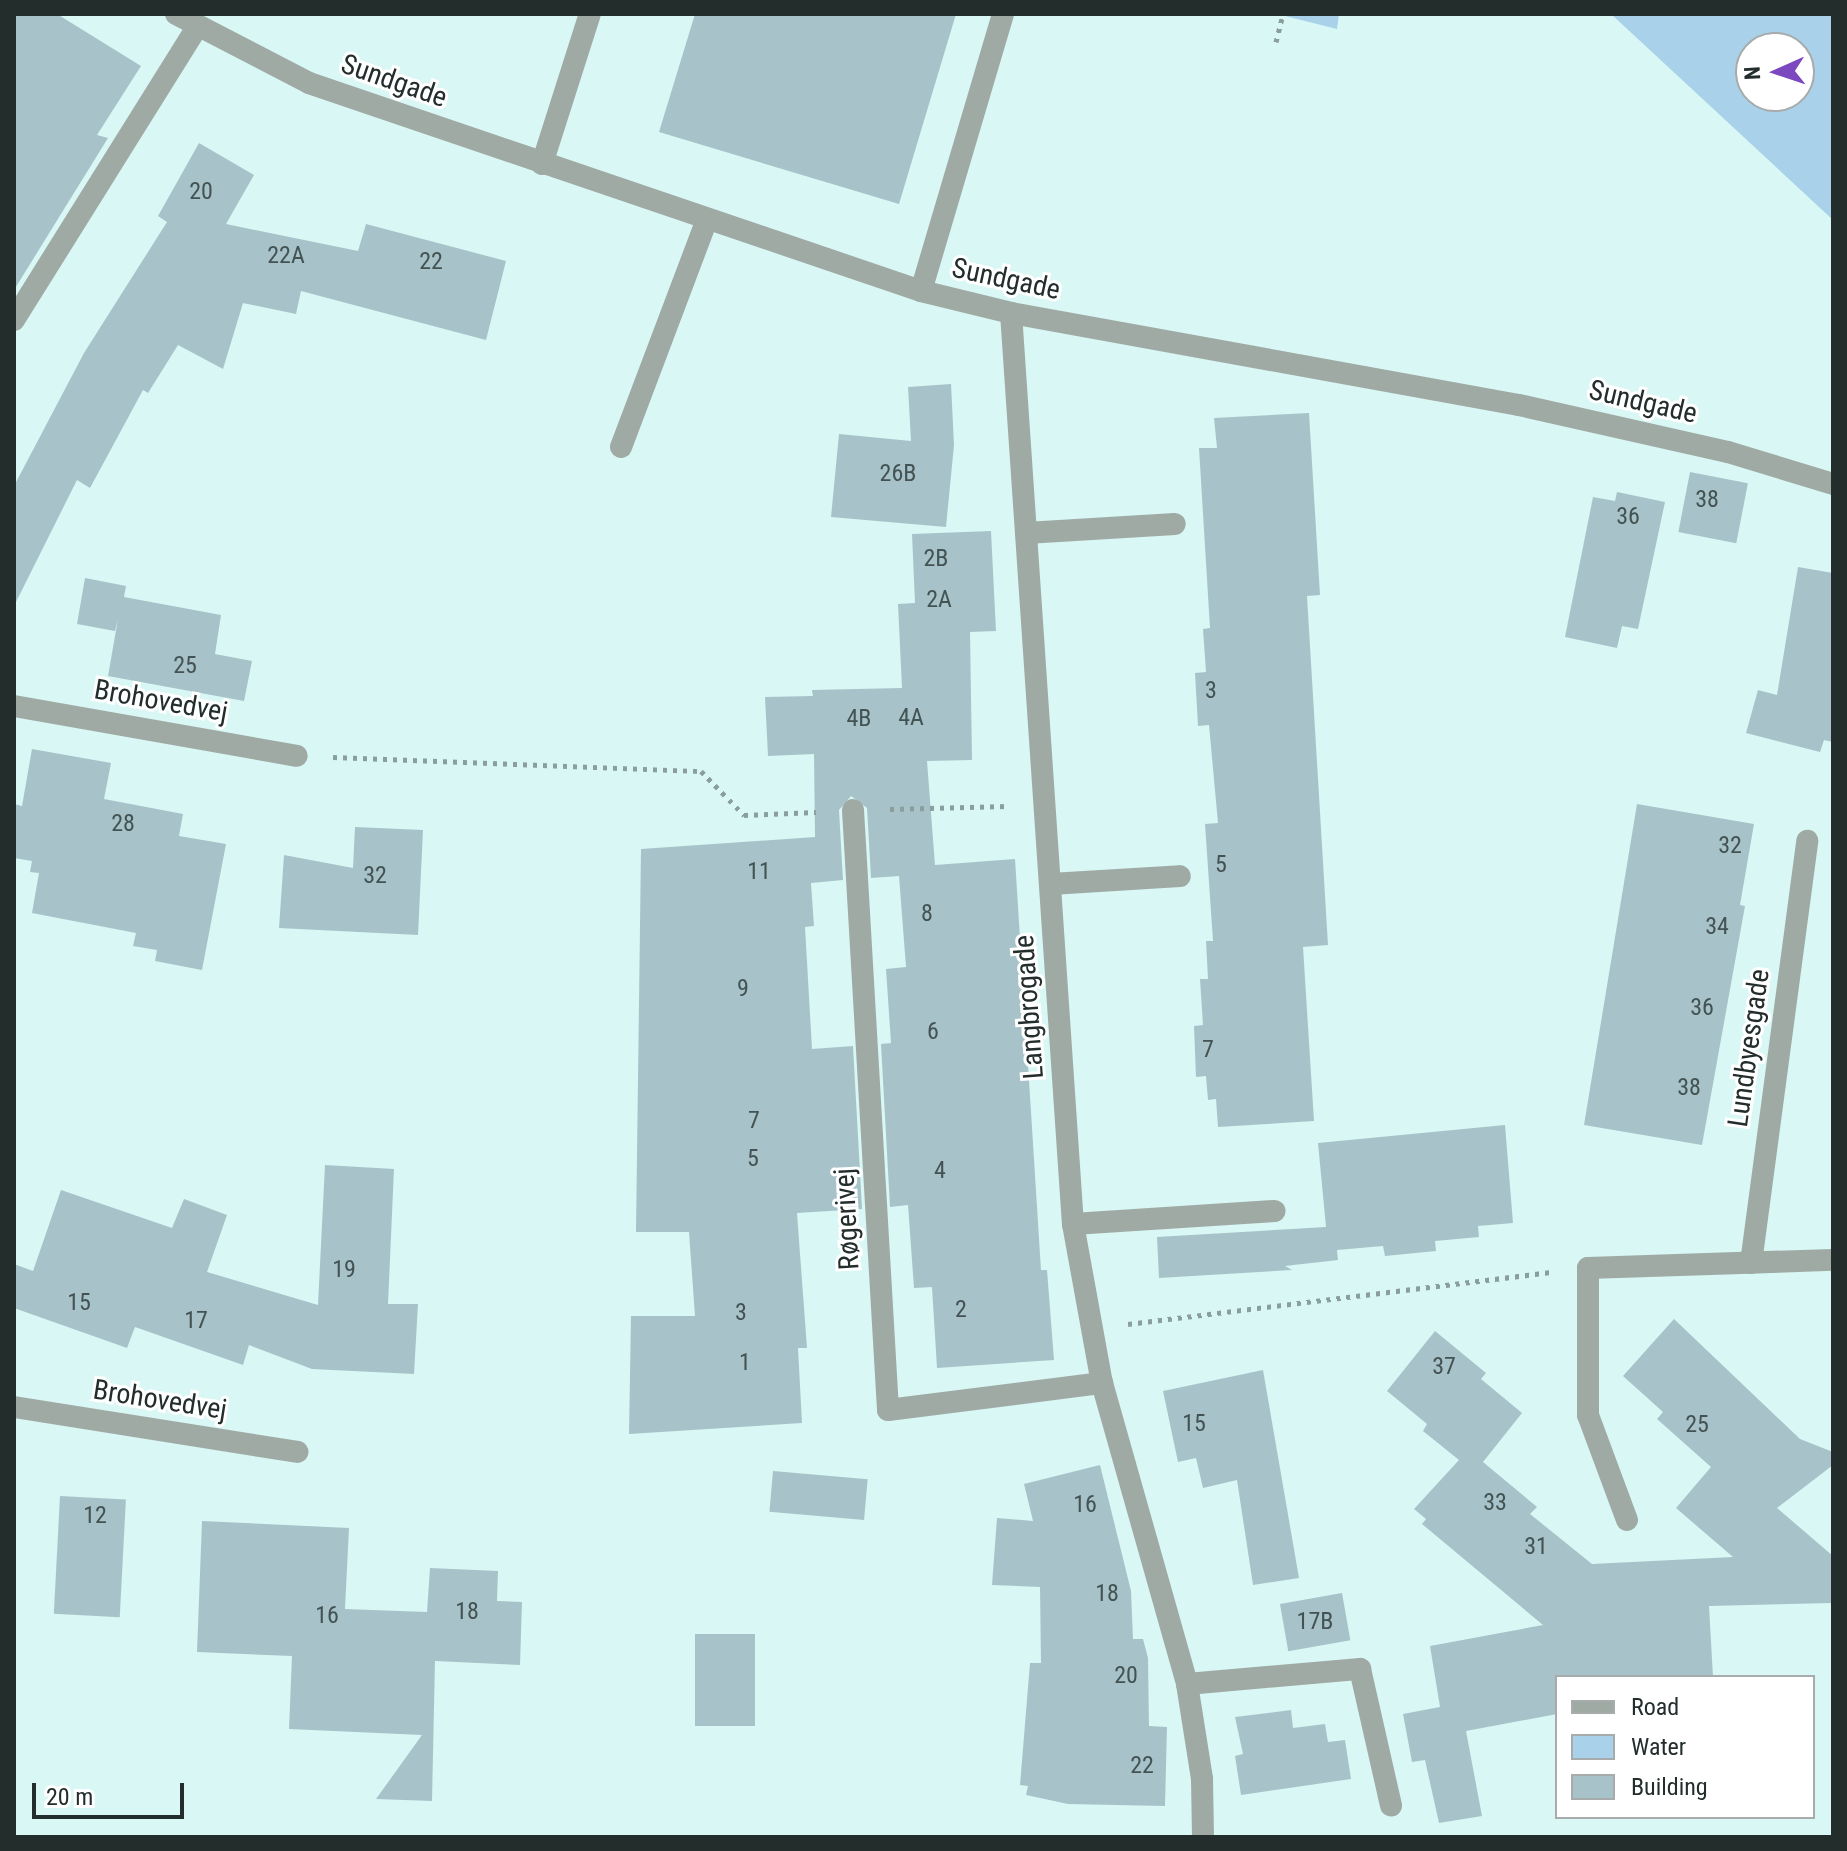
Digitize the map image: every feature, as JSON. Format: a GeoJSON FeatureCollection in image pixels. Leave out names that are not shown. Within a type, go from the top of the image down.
{"type":"FeatureCollection","features":[{"type":"Feature","properties":{"kind":"street","name":"Sundgade"},"geometry":{"type":"LineString","coordinates":[[176,14],[309,83],[921,291],[1011,313],[1519,405],[1728,452],[1833,484]]}},
{"type":"Feature","properties":{"kind":"street"},"geometry":{"type":"LineString","coordinates":[[542,164],[590,14]]}},
{"type":"Feature","properties":{"kind":"street"},"geometry":{"type":"LineString","coordinates":[[921,291],[1003,14]]}},
{"type":"Feature","properties":{"kind":"street"},"geometry":{"type":"LineString","coordinates":[[14,320],[198,26]]}},
{"type":"Feature","properties":{"kind":"street"},"geometry":{"type":"LineString","coordinates":[[621,447],[707,220]]}},
{"type":"Feature","properties":{"kind":"street","name":"Langbrogade"},"geometry":{"type":"LineString","coordinates":[[1011,313],[1073,1224],[1102,1383],[1187,1684],[1202,1779],[1203,1837]]}},
{"type":"Feature","properties":{"kind":"street"},"geometry":{"type":"LineString","coordinates":[[1026,533],[1175,524]]}},
{"type":"Feature","properties":{"kind":"street","name":"Brohovedvej"},"geometry":{"type":"LineString","coordinates":[[14,706],[297,756]]}},
{"type":"Feature","properties":{"kind":"street","name":"Røgerivej"},"geometry":{"type":"LineString","coordinates":[[853,810],[888,1410],[1102,1383]]}},
{"type":"Feature","properties":{"kind":"street","name":"Lundbyesgade"},"geometry":{"type":"LineString","coordinates":[[1751,1263],[1807,841]]}},
{"type":"Feature","properties":{"kind":"street"},"geometry":{"type":"LineString","coordinates":[[1051,884],[1180,876]]}},
{"type":"Feature","properties":{"kind":"street"},"geometry":{"type":"LineString","coordinates":[[1073,1224],[1275,1211]]}},
{"type":"Feature","properties":{"kind":"street"},"geometry":{"type":"LineString","coordinates":[[1627,1520],[1588,1415],[1588,1268],[1833,1260]]}},
{"type":"Feature","properties":{"kind":"street","name":"Brohovedvej"},"geometry":{"type":"LineString","coordinates":[[14,1407],[297,1452]]}},
{"type":"Feature","properties":{"kind":"street"},"geometry":{"type":"LineString","coordinates":[[1187,1684],[1360,1669],[1391,1806]]}},
{"type":"Feature","properties":{"kind":"path"},"geometry":{"type":"LineString","coordinates":[[1276,42],[1283,14]]}},
{"type":"Feature","properties":{"kind":"path"},"geometry":{"type":"LineString","coordinates":[[297,756],[701,771],[744,815],[1045,805]]}},
{"type":"Feature","properties":{"kind":"path"},"geometry":{"type":"LineString","coordinates":[[1090,1329],[1588,1268]]}},
{"type":"Feature","properties":{"kind":"water"},"geometry":{"type":"Polygon","coordinates":[[[1277,14],[1339,14],[1337,29],[1277,14]]]}},
{"type":"Feature","properties":{"kind":"water"},"geometry":{"type":"Polygon","coordinates":[[[1611,14],[1833,14],[1833,220],[1611,14]]]}},
{"type":"Feature","properties":{"kind":"building"},"geometry":{"type":"Polygon","coordinates":[[[14,14],[57,14],[141,66],[97,135],[108,138],[14,290],[14,14]]]}},
{"type":"Feature","properties":{"kind":"building"},"geometry":{"type":"Polygon","coordinates":[[[695,14],[956,14],[899,204],[659,132],[695,14]]]}},
{"type":"Feature","properties":{"kind":"building"},"geometry":{"type":"Polygon","coordinates":[[[199,143],[254,175],[226,224],[358,251],[366,224],[506,261],[486,340],[301,291],[296,314],[243,303],[223,369],[178,345],[148,393],[143,390],[90,488],[77,480],[14,606],[14,486],[84,353],[167,222],[158,216],[199,143]]]}},
{"type":"Feature","properties":{"kind":"building"},"geometry":{"type":"Polygon","coordinates":[[[951,384],[954,445],[946,527],[831,517],[839,434],[911,441],[908,387],[951,384]]]}},
{"type":"Feature","properties":{"kind":"building"},"geometry":{"type":"Polygon","coordinates":[[[1309,413],[1320,595],[1307,596],[1328,945],[1303,947],[1314,1121],[1218,1127],[1216,1099],[1208,1100],[1206,1076],[1196,1077],[1194,1026],[1203,1025],[1200,979],[1208,979],[1206,941],[1213,941],[1205,824],[1218,823],[1209,725],[1198,726],[1195,673],[1206,672],[1203,629],[1210,628],[1199,448],[1217,448],[1214,418],[1309,413]]]}},
{"type":"Feature","properties":{"kind":"building"},"geometry":{"type":"Polygon","coordinates":[[[1690,472],[1748,483],[1736,543],[1678,532],[1690,472]]]}},
{"type":"Feature","properties":{"kind":"building"},"geometry":{"type":"Polygon","coordinates":[[[1617,492],[1665,502],[1638,629],[1622,626],[1617,648],[1565,637],[1593,497],[1615,501],[1617,492]]]}},
{"type":"Feature","properties":{"kind":"building"},"geometry":{"type":"Polygon","coordinates":[[[991,531],[996,631],[970,632],[972,760],[927,761],[935,865],[1015,859],[1041,1270],[1047,1270],[1054,1360],[937,1368],[932,1287],[914,1288],[908,1205],[890,1207],[881,1044],[891,1043],[886,969],[906,967],[899,876],[871,878],[867,808],[851,796],[839,810],[843,880],[811,883],[814,926],[805,927],[812,1049],[853,1046],[862,1209],[797,1213],[807,1348],[798,1348],[802,1423],[629,1434],[631,1316],[695,1316],[689,1232],[636,1232],[641,849],[815,837],[814,754],[768,756],[765,697],[813,696],[812,690],[902,688],[898,604],[915,603],[912,534],[991,531]]]}},
{"type":"Feature","properties":{"kind":"building"},"geometry":{"type":"Polygon","coordinates":[[[1798,567],[1833,573],[1833,742],[1824,740],[1820,752],[1746,733],[1758,690],[1777,695],[1798,567]]]}},
{"type":"Feature","properties":{"kind":"building"},"geometry":{"type":"Polygon","coordinates":[[[85,578],[126,586],[124,597],[221,615],[215,654],[252,661],[244,701],[108,676],[118,619],[115,631],[77,624],[85,578]]]}},
{"type":"Feature","properties":{"kind":"building"},"geometry":{"type":"Polygon","coordinates":[[[32,749],[111,763],[104,799],[183,814],[179,836],[226,844],[202,970],[155,961],[157,950],[133,946],[136,933],[32,913],[39,873],[30,872],[32,861],[14,858],[14,804],[22,806],[32,749]]]}},
{"type":"Feature","properties":{"kind":"building"},"geometry":{"type":"Polygon","coordinates":[[[1637,804],[1754,824],[1740,905],[1745,906],[1702,1145],[1584,1125],[1637,804]]]}},
{"type":"Feature","properties":{"kind":"building"},"geometry":{"type":"Polygon","coordinates":[[[355,827],[423,830],[418,935],[279,928],[284,855],[353,868],[355,827]]]}},
{"type":"Feature","properties":{"kind":"building"},"geometry":{"type":"Polygon","coordinates":[[[1505,1125],[1513,1223],[1478,1226],[1479,1237],[1435,1241],[1436,1251],[1385,1256],[1383,1246],[1337,1250],[1338,1260],[1285,1266],[1292,1270],[1159,1278],[1157,1237],[1326,1227],[1318,1143],[1505,1125]]]}},
{"type":"Feature","properties":{"kind":"building"},"geometry":{"type":"Polygon","coordinates":[[[325,1165],[394,1169],[388,1304],[418,1304],[414,1374],[312,1369],[249,1345],[243,1365],[135,1327],[127,1348],[14,1308],[14,1264],[33,1271],[61,1190],[172,1228],[184,1199],[227,1215],[207,1272],[318,1305],[325,1165]]]}},
{"type":"Feature","properties":{"kind":"building"},"geometry":{"type":"Polygon","coordinates":[[[1674,1319],[1800,1439],[1833,1452],[1833,1465],[1777,1508],[1833,1556],[1833,1603],[1709,1606],[1713,1675],[1555,1675],[1555,1714],[1466,1731],[1482,1816],[1439,1823],[1425,1760],[1412,1762],[1403,1714],[1440,1707],[1430,1646],[1543,1625],[1422,1524],[1426,1519],[1414,1509],[1459,1460],[1423,1431],[1427,1424],[1387,1391],[1435,1331],[1486,1373],[1481,1379],[1522,1413],[1483,1462],[1537,1507],[1530,1514],[1592,1564],[1733,1557],[1676,1508],[1711,1467],[1657,1419],[1663,1412],[1623,1376],[1674,1319]]]}},
{"type":"Feature","properties":{"kind":"building"},"geometry":{"type":"Polygon","coordinates":[[[1263,1370],[1299,1578],[1253,1585],[1237,1480],[1203,1488],[1196,1458],[1178,1462],[1163,1391],[1263,1370]]]}},
{"type":"Feature","properties":{"kind":"building"},"geometry":{"type":"Polygon","coordinates":[[[1100,1465],[1131,1591],[1133,1639],[1143,1639],[1148,1658],[1149,1726],[1167,1727],[1165,1806],[1068,1804],[1026,1795],[1028,1786],[1020,1785],[1030,1663],[1041,1663],[1040,1587],[992,1585],[997,1518],[1033,1521],[1024,1484],[1100,1465]]]}},
{"type":"Feature","properties":{"kind":"building"},"geometry":{"type":"Polygon","coordinates":[[[773,1471],[868,1479],[864,1520],[769,1512],[773,1471]]]}},
{"type":"Feature","properties":{"kind":"building"},"geometry":{"type":"Polygon","coordinates":[[[60,1496],[126,1499],[120,1617],[54,1614],[60,1496]]]}},
{"type":"Feature","properties":{"kind":"building"},"geometry":{"type":"Polygon","coordinates":[[[202,1521],[349,1528],[345,1609],[427,1612],[430,1568],[498,1571],[497,1601],[522,1602],[520,1665],[435,1661],[432,1801],[376,1799],[422,1735],[289,1729],[292,1656],[197,1652],[202,1521]]]}},
{"type":"Feature","properties":{"kind":"building"},"geometry":{"type":"Polygon","coordinates":[[[1342,1593],[1350,1640],[1288,1651],[1280,1604],[1342,1593]]]}},
{"type":"Feature","properties":{"kind":"building"},"geometry":{"type":"Polygon","coordinates":[[[695,1634],[755,1634],[755,1726],[695,1726],[695,1634]]]}},
{"type":"Feature","properties":{"kind":"building"},"geometry":{"type":"Polygon","coordinates":[[[1291,1710],[1293,1728],[1325,1724],[1328,1742],[1345,1740],[1351,1779],[1241,1795],[1235,1756],[1243,1754],[1235,1717],[1291,1710]]]}}]}
